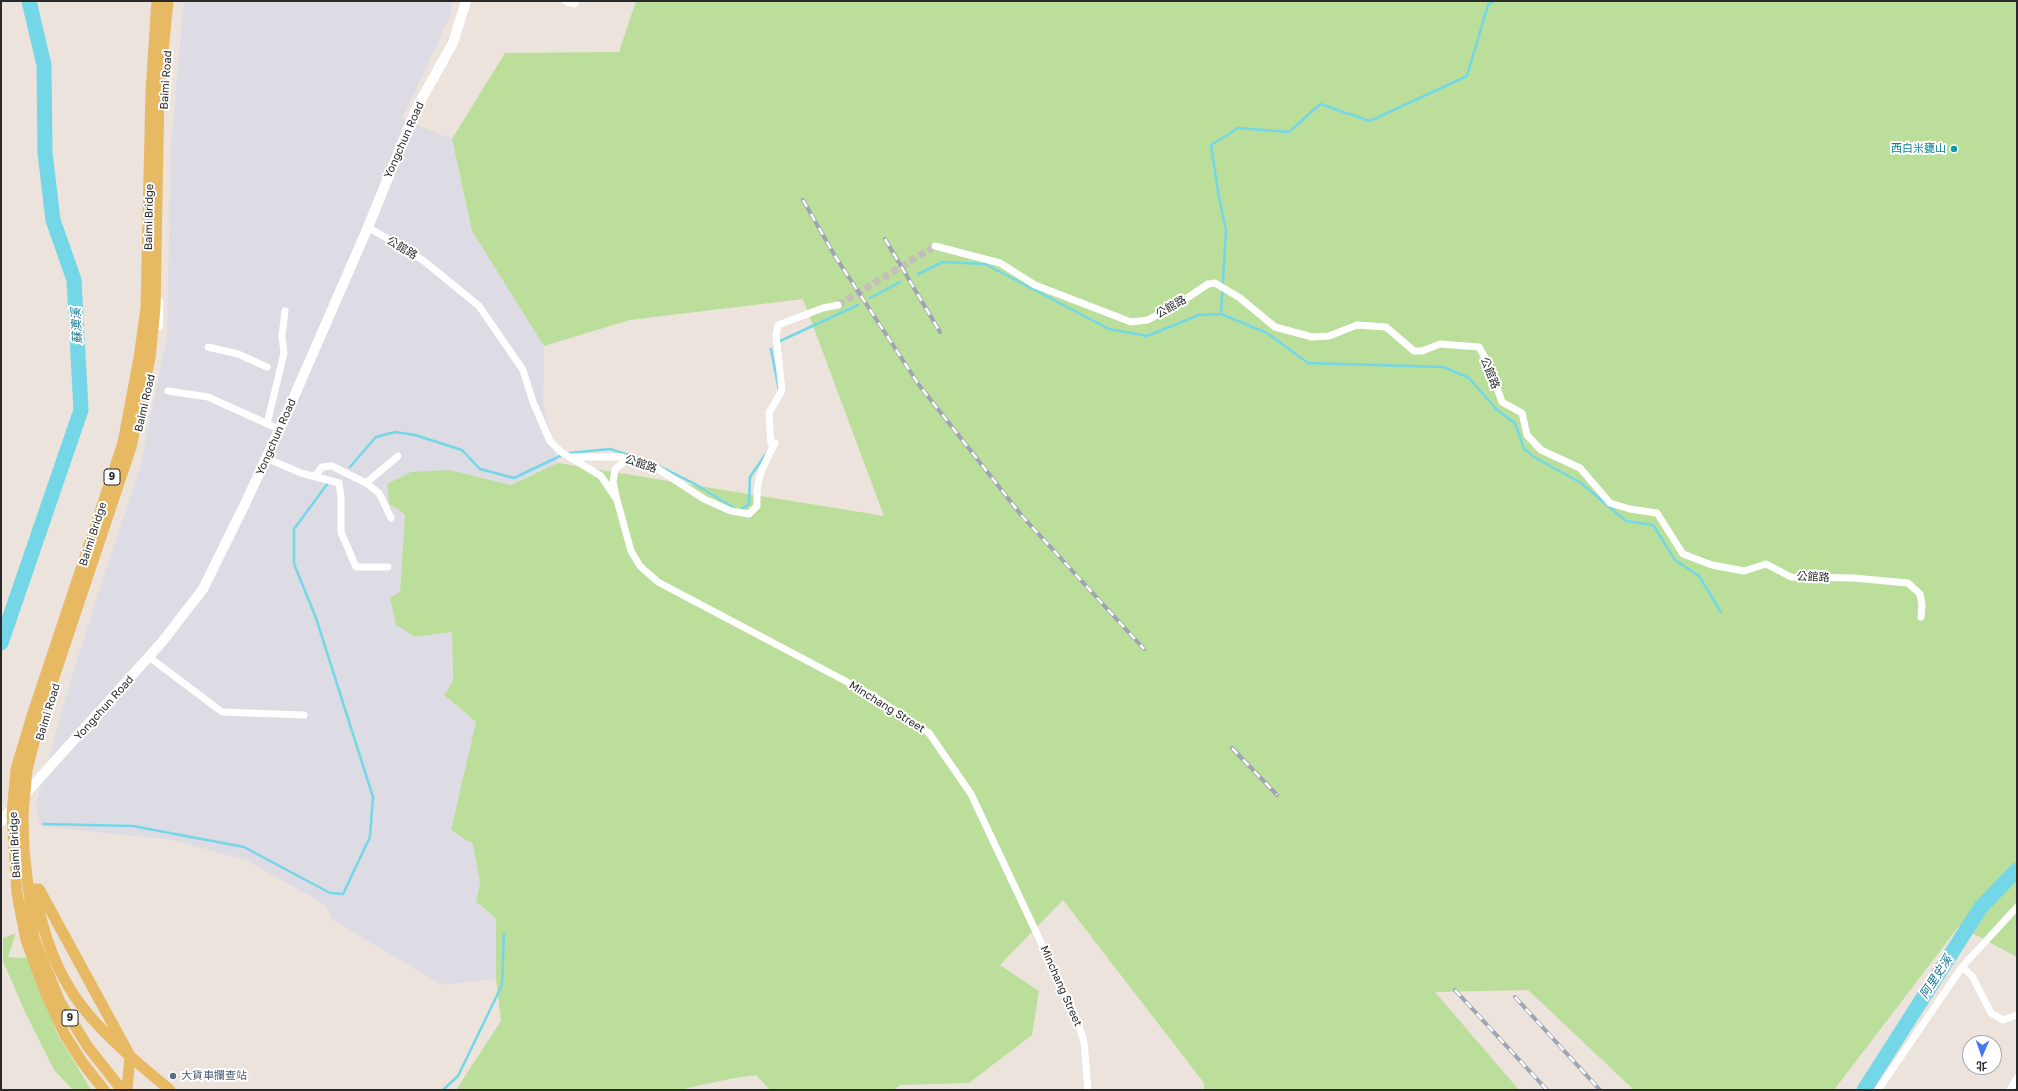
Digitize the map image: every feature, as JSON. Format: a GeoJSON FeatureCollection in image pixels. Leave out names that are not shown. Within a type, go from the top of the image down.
{"type":"FeatureCollection","features":[{"type":"Feature","properties":{"kind":"main road","name":"Baimi Bridge"},"geometry":{"type":"LineString","coordinates":[[30,939],[18,894],[14,852],[12,814],[16,769],[32,716],[123,443],[139,358],[146,308],[151,91],[157,1]]}},
{"type":"Feature","properties":{"kind":"main road","name":"Baimi Bridge"},"geometry":{"type":"LineString","coordinates":[[30,939],[23,814],[27,770],[40,720],[131,447],[150,358],[155,308],[159,92],[168,1]]}},
{"type":"Feature","properties":{"kind":"main road"},"geometry":{"type":"LineString","coordinates":[[30,757],[28,798],[31,867],[43,930],[59,970],[84,1009],[130,1056],[170,1090]]}},
{"type":"Feature","properties":{"kind":"main road"},"geometry":{"type":"LineString","coordinates":[[39,889],[130,1056],[128,1090]]}},
{"type":"Feature","properties":{"kind":"main road","name":"9"},"geometry":{"type":"LineString","coordinates":[[30,939],[60,1002],[88,1048],[122,1090]]}},
{"type":"Feature","properties":{"kind":"main road","name":"9"},"geometry":{"type":"LineString","coordinates":[[30,939],[46,994],[65,1034],[82,1062],[104,1090]]}},
{"type":"Feature","properties":{"kind":"main road"},"geometry":{"type":"LineString","coordinates":[[60,1002],[93,1050],[128,1090]]}},
{"type":"Feature","properties":{"kind":"street","name":"Baimi Road"},"geometry":{"type":"LineString","coordinates":[[30,789],[33,766],[43,724],[135,447],[155,360],[160,312],[164,91],[172,1]]}},
{"type":"Feature","properties":{"kind":"street","name":"Yongchun Road"},"geometry":{"type":"LineString","coordinates":[[1,820],[149,657],[203,589],[279,429],[368,227],[417,107],[453,43],[466,1]]}},
{"type":"Feature","properties":{"kind":"street"},"geometry":{"type":"LineString","coordinates":[[565,1],[574,4],[576,1]]}},
{"type":"Feature","properties":{"kind":"street","name":"公館路"},"geometry":{"type":"LineString","coordinates":[[368,227],[424,261],[479,306],[524,370],[533,402],[550,441],[570,458],[585,456],[622,458],[655,467],[704,499],[731,511],[749,514],[757,506],[756,485],[761,471],[775,444],[771,444],[769,413],[782,390],[776,335],[778,325],[823,308],[838,305]]}},
{"type":"Feature","properties":{"kind":"street","name":"公館路"},"geometry":{"type":"LineString","coordinates":[[935,246],[1000,263],[1035,285],[1131,322],[1148,320],[1187,298],[1208,284],[1215,283],[1240,298],[1275,327],[1312,337],[1329,336],[1357,325],[1386,327],[1414,350],[1422,351],[1440,344],[1479,347],[1488,364],[1502,402],[1522,413],[1527,435],[1541,450],[1580,468],[1610,503],[1630,509],[1657,513],[1683,554],[1712,565],[1744,570],[1766,564],[1791,577],[1853,578],[1908,583],[1920,594],[1922,605],[1921,617]]}},
{"type":"Feature","properties":{"kind":"street"},"geometry":{"type":"LineString","coordinates":[[268,424],[284,353],[282,336],[286,311]]}},
{"type":"Feature","properties":{"kind":"street"},"geometry":{"type":"LineString","coordinates":[[208,347],[238,354],[267,368]]}},
{"type":"Feature","properties":{"kind":"street"},"geometry":{"type":"LineString","coordinates":[[168,391],[208,397],[279,429]]}},
{"type":"Feature","properties":{"kind":"street"},"geometry":{"type":"LineString","coordinates":[[366,483],[398,456]]}},
{"type":"Feature","properties":{"kind":"street"},"geometry":{"type":"LineString","coordinates":[[266,458],[301,473],[339,483],[342,497],[341,532],[356,567],[388,567]]}},
{"type":"Feature","properties":{"kind":"street","name":"Minchang Street"},"geometry":{"type":"LineString","coordinates":[[570,458],[601,476],[617,500],[631,551],[640,566],[658,582],[870,694],[929,733],[971,794],[1077,1019],[1084,1042],[1088,1090]]}},
{"type":"Feature","properties":{"kind":"street"},"geometry":{"type":"LineString","coordinates":[[617,500],[613,482],[615,469],[627,460]]}},
{"type":"Feature","properties":{"kind":"street"},"geometry":{"type":"LineString","coordinates":[[315,476],[322,468],[332,466],[366,483],[379,493],[391,518]]}},
{"type":"Feature","properties":{"kind":"street"},"geometry":{"type":"LineString","coordinates":[[149,657],[222,712],[304,715]]}},
{"type":"Feature","properties":{"kind":"street"},"geometry":{"type":"LineString","coordinates":[[1878,1090],[1962,967],[2017,907]]}},
{"type":"Feature","properties":{"kind":"street"},"geometry":{"type":"LineString","coordinates":[[1962,967],[1972,976],[1991,1013],[2003,1020],[2017,1015]]}},
{"type":"Feature","properties":{"kind":"street"},"geometry":{"type":"LineString","coordinates":[[2010,1090],[2017,1078]]}},
{"type":"Feature","properties":{"kind":"shaded area"},"geometry":{"type":"Polygon","coordinates":[[[184,1],[452,1],[451,14],[402,119],[452,139],[472,231],[544,346],[543,405],[558,463],[511,485],[477,476],[405,513],[400,592],[452,632],[453,681],[444,695],[476,722],[451,830],[472,841],[480,882],[476,902],[496,918],[496,979],[442,985],[333,920],[324,904],[246,860],[172,840],[40,826],[36,803],[74,669],[141,464],[167,337],[171,145],[184,1]]]}},
{"type":"Feature","properties":{"kind":"green space"},"geometry":{"type":"Polygon","coordinates":[[[636,1],[2017,1],[2017,957],[1959,926],[1834,1090],[1634,1090],[1528,990],[1435,992],[1519,1090],[1204,1090],[1204,1083],[1063,900],[1000,965],[1039,991],[1032,1035],[969,1083],[900,1085],[894,1090],[770,1090],[756,1075],[729,1079],[679,1090],[456,1090],[501,1021],[496,979],[496,918],[476,902],[480,882],[472,841],[469,842],[451,830],[476,722],[444,695],[453,681],[452,632],[415,637],[396,625],[390,598],[400,592],[405,514],[389,504],[387,484],[411,472],[449,470],[511,485],[558,463],[884,516],[803,299],[630,320],[544,346],[472,231],[452,139],[505,53],[619,52],[636,1]]]}},
{"type":"Feature","properties":{"kind":"green space"},"geometry":{"type":"Polygon","coordinates":[[[16,933],[8,957],[28,958],[58,1035],[91,1090],[73,1090],[54,1070],[25,1012],[3,961],[3,938],[16,933]]]}},
{"type":"Feature","properties":{"kind":"waterway","name":"蘇澳溪"},"geometry":{"type":"LineString","coordinates":[[1,643],[81,410],[74,280],[53,220],[45,153],[44,65],[29,1]]}},
{"type":"Feature","properties":{"kind":"waterway"},"geometry":{"type":"LineString","coordinates":[[918,274],[943,262],[985,264],[1109,329],[1147,336],[1199,315],[1221,314],[1226,230],[1219,198],[1211,145],[1238,128],[1289,132],[1320,104],[1370,121],[1467,76],[1488,5],[1494,1]]}},
{"type":"Feature","properties":{"kind":"waterway"},"geometry":{"type":"LineString","coordinates":[[870,298],[900,282]]}},
{"type":"Feature","properties":{"kind":"waterway"},"geometry":{"type":"LineString","coordinates":[[780,341],[858,305]]}},
{"type":"Feature","properties":{"kind":"waterway"},"geometry":{"type":"LineString","coordinates":[[1221,314],[1267,333],[1308,363],[1444,367],[1469,378],[1497,410],[1515,423],[1524,449],[1534,457],[1581,483],[1626,521],[1653,525],[1675,560],[1699,576],[1721,612]]}},
{"type":"Feature","properties":{"kind":"waterway"},"geometry":{"type":"LineString","coordinates":[[771,349],[779,390]]}},
{"type":"Feature","properties":{"kind":"waterway"},"geometry":{"type":"LineString","coordinates":[[350,467],[376,437],[395,432],[415,435],[462,450],[480,469],[514,478],[560,456]]}},
{"type":"Feature","properties":{"kind":"waterway"},"geometry":{"type":"LineString","coordinates":[[569,453],[610,449],[651,462],[695,484],[739,511],[749,504],[750,477],[766,454]]}},
{"type":"Feature","properties":{"kind":"waterway"},"geometry":{"type":"LineString","coordinates":[[44,824],[133,826],[244,847],[330,893],[343,894],[370,837],[373,797],[316,618],[294,564],[294,529],[328,483]]}},
{"type":"Feature","properties":{"kind":"waterway","name":"阿里史溪"},"geometry":{"type":"LineString","coordinates":[[1864,1090],[1981,907],[2017,870]]}},
{"type":"Feature","properties":{"kind":"waterway"},"geometry":{"type":"LineString","coordinates":[[443,1090],[458,1076],[502,985],[504,934]]}},
{"type":"Feature","properties":{"kind":"tunnel"},"geometry":{"type":"LineString","coordinates":[[838,305],[935,246]]}},
{"type":"Feature","properties":{"kind":"railway"},"geometry":{"type":"LineString","coordinates":[[803,200],[835,256],[919,385],[1022,516],[1144,649]]}},
{"type":"Feature","properties":{"kind":"railway"},"geometry":{"type":"LineString","coordinates":[[885,239],[940,332]]}},
{"type":"Feature","properties":{"kind":"railway"},"geometry":{"type":"LineString","coordinates":[[1232,748],[1277,795]]}},
{"type":"Feature","properties":{"kind":"railway"},"geometry":{"type":"LineString","coordinates":[[1455,990],[1547,1090]]}},
{"type":"Feature","properties":{"kind":"railway"},"geometry":{"type":"LineString","coordinates":[[1515,997],[1600,1090]]}},
{"type":"Feature","properties":{"kind":"place","name":"西白米甕山"},"geometry":{"type":"Point","coordinates":[1954,149]}},
{"type":"Feature","properties":{"kind":"place","name":"大貨車攔查站"},"geometry":{"type":"Point","coordinates":[173,1076]}}]}
